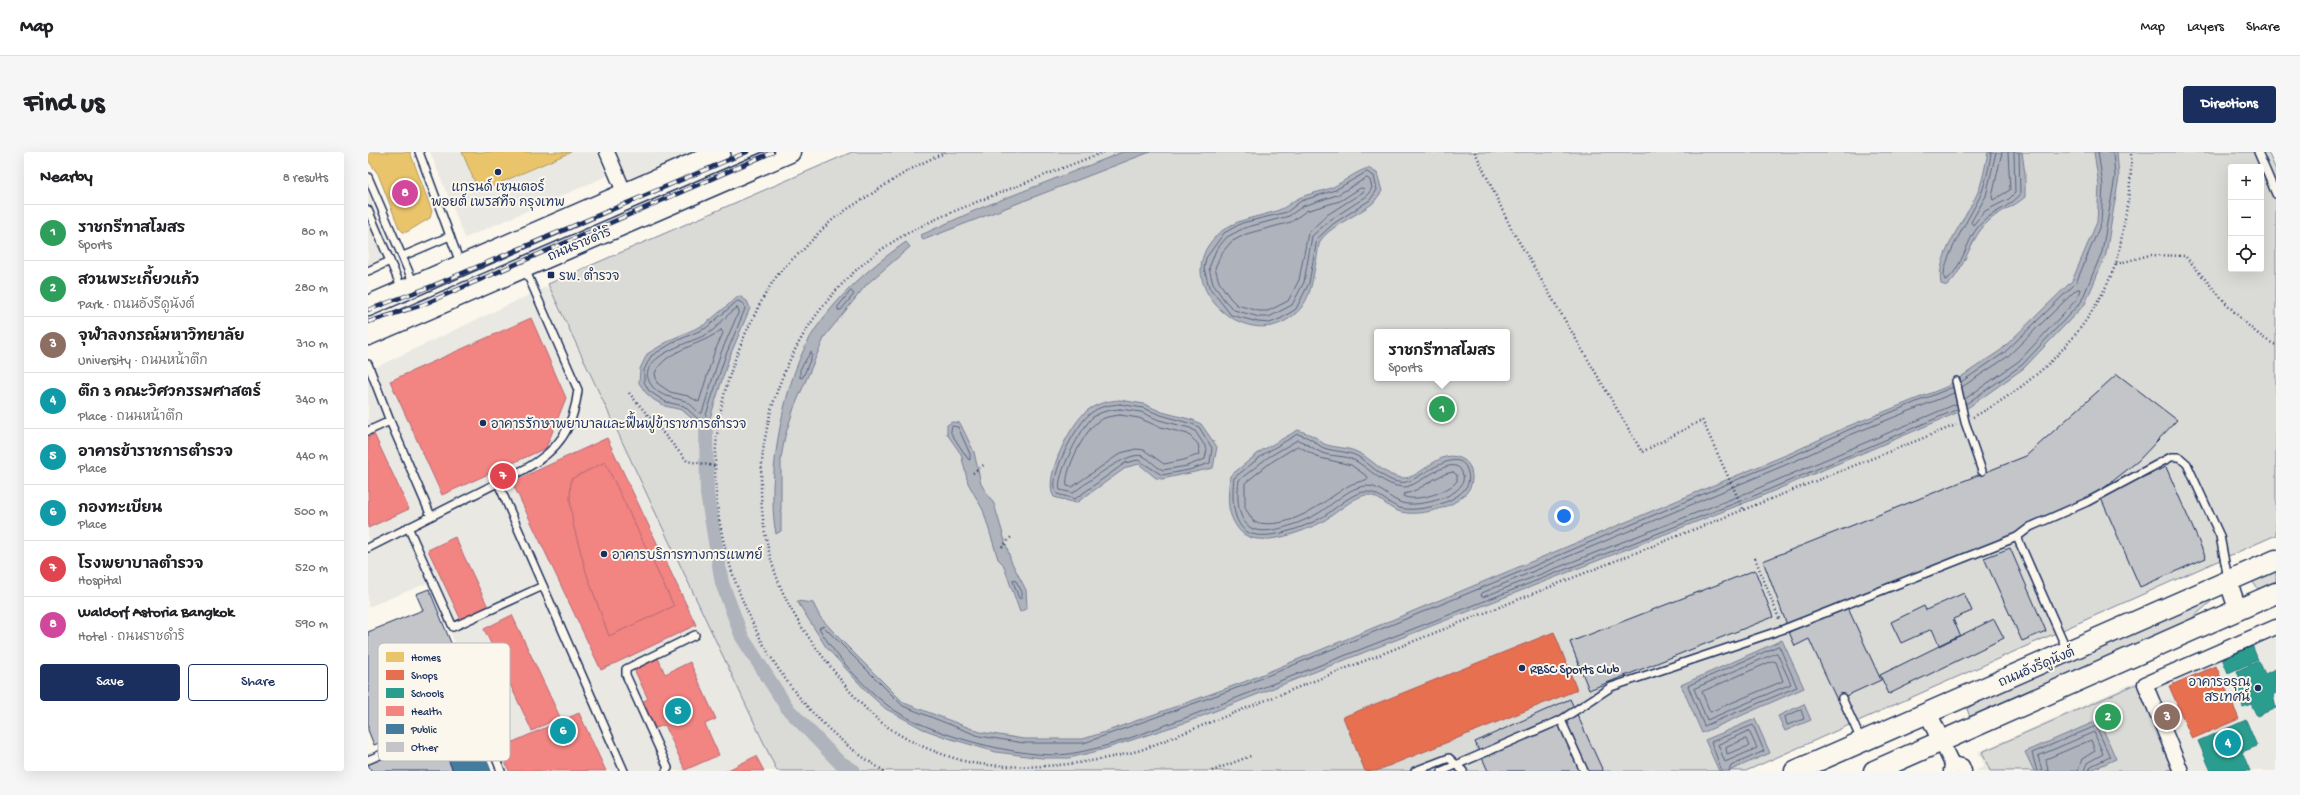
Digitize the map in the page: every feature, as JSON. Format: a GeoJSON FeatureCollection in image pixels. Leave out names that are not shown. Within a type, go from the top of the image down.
{"type":"FeatureCollection","features":[{"type":"Feature","properties":{"kind":"main road","name":"ถนนราชดำริ"},"geometry":{"type":"LineString","coordinates":[[368,306],[720,152]]}},
{"type":"Feature","properties":{"kind":"main road","name":"ถนนราชดำริ"},"geometry":{"type":"LineString","coordinates":[[368,333],[790,152]]}},
{"type":"Feature","properties":{"kind":"main road"},"geometry":{"type":"LineString","coordinates":[[625,194],[636,219]]}},
{"type":"Feature","properties":{"kind":"main road","name":"ถนนอังรีดูนังต์"},"geometry":{"type":"LineString","coordinates":[[1795,771],[2276,560]]}},
{"type":"Feature","properties":{"kind":"main road"},"geometry":{"type":"LineString","coordinates":[[1874,771],[2276,593]]}},
{"type":"Feature","properties":{"kind":"street"},"geometry":{"type":"LineString","coordinates":[[607,152],[625,194]]}},
{"type":"Feature","properties":{"kind":"street"},"geometry":{"type":"LineString","coordinates":[[2228,581],[2238,610]]}},
{"type":"Feature","properties":{"kind":"street"},"geometry":{"type":"LineString","coordinates":[[2177,770],[2145,684],[2276,627]]}},
{"type":"Feature","properties":{"kind":"street"},"geometry":{"type":"LineString","coordinates":[[1928,713],[1956,769]]}},
{"type":"Feature","properties":{"kind":"lane"},"geometry":{"type":"LineString","coordinates":[[419,152],[461,266]]}},
{"type":"Feature","properties":{"kind":"lane"},"geometry":{"type":"LineString","coordinates":[[2258,152],[2276,194]]}},
{"type":"Feature","properties":{"kind":"lane"},"geometry":{"type":"LineString","coordinates":[[368,177],[403,256],[409,288]]}},
{"type":"Feature","properties":{"kind":"lane"},"geometry":{"type":"LineString","coordinates":[[368,210],[390,261],[409,288]]}},
{"type":"Feature","properties":{"kind":"lane"},"geometry":{"type":"LineString","coordinates":[[403,256],[450,236]]}},
{"type":"Feature","properties":{"kind":"lane"},"geometry":{"type":"LineString","coordinates":[[368,271],[390,261]]}},
{"type":"Feature","properties":{"kind":"lane"},"geometry":{"type":"LineString","coordinates":[[368,548],[498,483],[544,458],[563,438],[576,412],[578,390],[524,267]]}},
{"type":"Feature","properties":{"kind":"lane"},"geometry":{"type":"LineString","coordinates":[[368,364],[390,421],[431,516]]}},
{"type":"Feature","properties":{"kind":"lane"},"geometry":{"type":"LineString","coordinates":[[1956,381],[1964,418],[1982,471]]}},
{"type":"Feature","properties":{"kind":"lane"},"geometry":{"type":"LineString","coordinates":[[368,431],[390,421]]}},
{"type":"Feature","properties":{"kind":"lane"},"geometry":{"type":"LineString","coordinates":[[1442,771],[1455,768],[1561,720],[1611,687],[1808,622],[2017,537],[2030,527],[2087,502],[2171,457],[2179,457],[2187,464],[2220,536],[2228,581]]}},
{"type":"Feature","properties":{"kind":"lane"},"geometry":{"type":"LineString","coordinates":[[498,483],[624,771]]}},
{"type":"Feature","properties":{"kind":"lane"},"geometry":{"type":"LineString","coordinates":[[408,528],[453,627],[543,586]]}},
{"type":"Feature","properties":{"kind":"lane"},"geometry":{"type":"LineString","coordinates":[[2017,537],[2068,652]]}},
{"type":"Feature","properties":{"kind":"lane"},"geometry":{"type":"LineString","coordinates":[[666,771],[668,768],[626,675],[626,669],[695,635]]}},
{"type":"Feature","properties":{"kind":"lane"},"geometry":{"type":"LineString","coordinates":[[1842,698],[1861,742]]}},
{"type":"Feature","properties":{"kind":"lane"},"geometry":{"type":"LineString","coordinates":[[1561,720],[1584,771]]}},
{"type":"Feature","properties":{"kind":"lane"},"geometry":{"type":"LineString","coordinates":[[368,760],[378,756]]}},
{"type":"Feature","properties":{"kind":"lane"},"geometry":{"type":"LineString","coordinates":[[1415,771],[1449,758],[1455,768],[1463,771]]}},
{"type":"Feature","properties":{"kind":"lane"},"geometry":{"type":"LineString","coordinates":[[497,761],[501,771]]}},
{"type":"Feature","properties":{"kind":"path"},"geometry":{"type":"LineString","coordinates":[[884,771],[859,756],[823,726],[794,690],[761,642],[734,582],[720,530],[715,466],[718,420],[728,375],[761,302],[781,271],[838,216],[923,161],[947,152]]}},
{"type":"Feature","properties":{"kind":"path"},"geometry":{"type":"LineString","coordinates":[[1104,152],[920,225],[884,247],[845,280],[815,315],[792,351],[775,396],[769,419],[761,474],[761,503],[766,536],[773,565],[784,594],[814,646],[862,704],[884,725],[913,742],[973,763],[1013,769],[1053,768],[1095,763],[1141,750],[1744,511],[1986,410],[2024,385],[2069,344],[2091,314],[2116,264],[2128,200],[2131,152]]}},
{"type":"Feature","properties":{"kind":"path"},"geometry":{"type":"LineString","coordinates":[[1476,152],[1511,228],[1642,452],[1702,420],[1730,477],[1744,511]]}},
{"type":"Feature","properties":{"kind":"path"},"geometry":{"type":"LineString","coordinates":[[2116,264],[2150,255],[2185,256],[2236,313],[2269,342],[2276,345]]}},
{"type":"Feature","properties":{"kind":"path"},"geometry":{"type":"LineString","coordinates":[[629,393],[687,461],[715,466]]}},
{"type":"Feature","properties":{"kind":"path"},"geometry":{"type":"LineString","coordinates":[[973,472],[984,464]]}},
{"type":"Feature","properties":{"kind":"path"},"geometry":{"type":"LineString","coordinates":[[1002,547],[1012,536]]}},
{"type":"Feature","properties":{"kind":"path"},"geometry":{"type":"LineString","coordinates":[[1755,558],[1784,629]]}},
{"type":"Feature","properties":{"kind":"path"},"geometry":{"type":"LineString","coordinates":[[1212,771],[1253,755]]}},
{"type":"Feature","properties":{"kind":"shaded area"},"geometry":{"type":"Polygon","coordinates":[[[430,152],[597,152],[607,176],[465,238],[430,152]]]}},
{"type":"Feature","properties":{"kind":"shaded area"},"geometry":{"type":"Polygon","coordinates":[[[616,152],[692,152],[628,179],[616,152]]]}},
{"type":"Feature","properties":{"kind":"shaded area"},"geometry":{"type":"Polygon","coordinates":[[[852,152],[2268,152],[2276,170],[2276,535],[1746,771],[777,771],[548,284],[852,152]]]}},
{"type":"Feature","properties":{"kind":"shaded area"},"geometry":{"type":"Polygon","coordinates":[[[368,193],[395,257],[368,269],[368,193]]]}},
{"type":"Feature","properties":{"kind":"shaded area"},"geometry":{"type":"Polygon","coordinates":[[[548,286],[777,771],[506,771],[502,761],[510,761],[510,643],[455,643],[430,582],[368,607],[368,371],[548,286]]]}},
{"type":"Feature","properties":{"kind":"shaded area"},"geometry":{"type":"Polygon","coordinates":[[[2276,568],[2276,581],[2258,589],[2252,581],[2276,568]]]}},
{"type":"Feature","properties":{"kind":"shaded area"},"geometry":{"type":"Polygon","coordinates":[[[2211,598],[2213,600],[2191,619],[1975,717],[1970,717],[1967,709],[1982,698],[2211,598]]]}},
{"type":"Feature","properties":{"kind":"shaded area"},"geometry":{"type":"Polygon","coordinates":[[[2276,620],[2276,771],[1975,771],[1985,766],[1978,752],[2276,620]]]}},
{"type":"Feature","properties":{"kind":"shaded area"},"geometry":{"type":"Polygon","coordinates":[[[2141,682],[2175,767],[2166,771],[1990,771],[1982,752],[2141,682]]]}},
{"type":"Feature","properties":{"kind":"water"},"geometry":{"type":"Polygon","coordinates":[[[1123,152],[1150,152],[923,240],[921,235],[983,207],[1123,152]]]}},
{"type":"Feature","properties":{"kind":"water"},"geometry":{"type":"Polygon","coordinates":[[[1988,152],[2022,152],[2025,174],[2025,197],[1995,216],[1984,226],[1978,234],[1954,279],[1947,286],[1941,284],[1940,273],[1943,262],[1947,250],[1979,189],[1988,152]]]}},
{"type":"Feature","properties":{"kind":"water"},"geometry":{"type":"Polygon","coordinates":[[[2094,152],[2117,152],[2119,177],[2106,254],[2085,304],[2024,368],[1966,409],[1757,498],[1187,722],[1098,751],[1069,758],[1042,758],[996,752],[948,738],[923,729],[886,709],[868,693],[826,647],[797,601],[813,603],[820,617],[904,703],[980,732],[1024,739],[1083,739],[1102,733],[1244,682],[1793,452],[1846,427],[1946,387],[2001,350],[2072,281],[2097,222],[2099,185],[2094,152]]]}},
{"type":"Feature","properties":{"kind":"water"},"geometry":{"type":"Polygon","coordinates":[[[1368,168],[1377,173],[1382,191],[1373,203],[1336,226],[1323,237],[1319,245],[1309,294],[1301,308],[1294,315],[1285,321],[1268,326],[1251,326],[1234,319],[1220,309],[1209,295],[1202,280],[1202,263],[1208,246],[1215,237],[1231,225],[1279,210],[1299,198],[1333,187],[1368,168]]]}},
{"type":"Feature","properties":{"kind":"water"},"geometry":{"type":"Polygon","coordinates":[[[906,242],[910,247],[867,284],[825,336],[794,408],[785,436],[781,458],[781,531],[776,534],[773,511],[775,457],[786,399],[805,348],[816,328],[846,292],[881,261],[906,242]]]}},
{"type":"Feature","properties":{"kind":"water"},"geometry":{"type":"Polygon","coordinates":[[[739,296],[747,301],[750,308],[729,358],[710,418],[706,423],[697,423],[682,410],[665,406],[654,400],[646,393],[639,383],[640,369],[647,354],[672,339],[704,325],[739,296]]]}},
{"type":"Feature","properties":{"kind":"water"},"geometry":{"type":"Polygon","coordinates":[[[1120,400],[1144,404],[1162,412],[1193,420],[1201,424],[1217,447],[1213,468],[1162,479],[1156,478],[1139,464],[1127,467],[1076,503],[1054,497],[1051,489],[1055,465],[1060,451],[1074,426],[1081,416],[1088,410],[1103,403],[1120,400]]]}},
{"type":"Feature","properties":{"kind":"water"},"geometry":{"type":"Polygon","coordinates":[[[952,422],[960,423],[974,452],[981,484],[994,504],[1011,561],[1026,590],[1027,608],[1020,612],[1003,564],[998,559],[983,510],[968,483],[961,454],[947,434],[947,425],[952,422]]]}},
{"type":"Feature","properties":{"kind":"water"},"geometry":{"type":"Polygon","coordinates":[[[1298,430],[1313,436],[1324,444],[1357,452],[1385,471],[1397,477],[1410,477],[1439,459],[1455,457],[1464,460],[1469,466],[1472,478],[1470,487],[1464,496],[1454,502],[1443,508],[1430,511],[1407,513],[1398,511],[1375,497],[1366,495],[1355,499],[1322,522],[1296,533],[1264,539],[1255,539],[1247,536],[1236,526],[1230,512],[1228,499],[1230,476],[1261,451],[1298,430]]]}},
{"type":"Feature","properties":{"kind":"water"},"geometry":{"type":"Polygon","coordinates":[[[1782,640],[1804,688],[1702,733],[1681,685],[1782,640]]]}},
{"type":"Feature","properties":{"kind":"water"},"geometry":{"type":"Polygon","coordinates":[[[1804,704],[1811,720],[1785,731],[1778,716],[1804,704]]]}},
{"type":"Feature","properties":{"kind":"water"},"geometry":{"type":"Polygon","coordinates":[[[1755,719],[1770,753],[1729,771],[1719,771],[1705,740],[1755,719]]]}},
{"type":"Feature","properties":{"kind":"water"},"geometry":{"type":"Polygon","coordinates":[[[2099,720],[2116,759],[2089,771],[2034,771],[2025,752],[2099,720]]]}},
{"type":"Feature","properties":{"kind":"building: Homes"},"geometry":{"type":"Polygon","coordinates":[[[368,152],[410,152],[432,211],[430,218],[407,232],[403,232],[399,228],[378,174],[368,160],[368,152]]]}},
{"type":"Feature","properties":{"kind":"building: Homes","name":"แกรนด์ เซนเตอร์ พอยต์ เพรสทีจ กรุงเทพ"},"geometry":{"type":"Polygon","coordinates":[[[462,152],[571,152],[479,192],[462,152]]]}},
{"type":"Feature","properties":{"kind":"building: Shops"},"geometry":{"type":"Polygon","coordinates":[[[1554,632],[1577,690],[1376,771],[1365,771],[1343,717],[1554,632]]]}},
{"type":"Feature","properties":{"kind":"building: Shops"},"geometry":{"type":"Polygon","coordinates":[[[2216,666],[2239,719],[2192,739],[2169,686],[2216,666]]]}},
{"type":"Feature","properties":{"kind":"building: Schools"},"geometry":{"type":"Polygon","coordinates":[[[2252,645],[2258,660],[2228,673],[2222,658],[2252,645]]]}},
{"type":"Feature","properties":{"kind":"building: Schools","name":"อาคารอรุณ สรเทศน์"},"geometry":{"type":"Polygon","coordinates":[[[2259,661],[2265,674],[2275,669],[2276,693],[2273,695],[2276,708],[2257,716],[2251,704],[2243,707],[2236,690],[2243,687],[2237,671],[2259,661]]]}},
{"type":"Feature","properties":{"kind":"building: Schools"},"geometry":{"type":"Polygon","coordinates":[[[2246,720],[2257,746],[2242,752],[2250,771],[2211,771],[2198,741],[2246,720]]]}},
{"type":"Feature","properties":{"kind":"building: Health","name":"อาคารรักษาพยาบาลและฟื้นฟูข้าราชการตำรวจ"},"geometry":{"type":"Polygon","coordinates":[[[531,318],[566,398],[546,448],[442,495],[390,381],[531,318]]]}},
{"type":"Feature","properties":{"kind":"building: Health"},"geometry":{"type":"Polygon","coordinates":[[[374,434],[409,509],[368,528],[368,437],[374,434]]]}},
{"type":"Feature","properties":{"kind":"building: Health","name":"อาคารบริการทางการแพทย์"},"geometry":{"type":"Polygon","coordinates":[[[607,438],[696,625],[601,670],[512,482],[607,438]]]}},
{"type":"Feature","properties":{"kind":"building: Health"},"geometry":{"type":"Polygon","coordinates":[[[605,462],[674,606],[609,636],[587,575],[573,524],[570,499],[571,479],[605,462]]]}},
{"type":"Feature","properties":{"kind":"building: Health"},"geometry":{"type":"Polygon","coordinates":[[[455,537],[489,609],[462,622],[428,550],[455,537]]]}},
{"type":"Feature","properties":{"kind":"building: Health"},"geometry":{"type":"Polygon","coordinates":[[[512,615],[560,717],[532,731],[510,684],[510,643],[491,643],[484,629],[512,615]]]}},
{"type":"Feature","properties":{"kind":"building: Health"},"geometry":{"type":"Polygon","coordinates":[[[658,658],[665,674],[690,662],[716,719],[705,724],[719,755],[685,770],[665,725],[653,729],[641,702],[648,699],[634,669],[658,658]]]}},
{"type":"Feature","properties":{"kind":"building: Health"},"geometry":{"type":"Polygon","coordinates":[[[579,713],[606,771],[509,771],[505,761],[510,761],[510,743],[579,713]]]}},
{"type":"Feature","properties":{"kind":"building: Health"},"geometry":{"type":"Polygon","coordinates":[[[756,756],[764,771],[726,771],[756,756]]]}},
{"type":"Feature","properties":{"kind":"building: Public"},"geometry":{"type":"Polygon","coordinates":[[[449,761],[487,761],[491,771],[453,771],[449,761]]]}},
{"type":"Feature","properties":{"kind":"building: Other"},"geometry":{"type":"Polygon","coordinates":[[[2117,374],[2177,420],[2138,461],[2088,501],[2007,537],[1787,625],[1763,561],[2026,456],[2117,374]]]}},
{"type":"Feature","properties":{"kind":"building: Other"},"geometry":{"type":"Polygon","coordinates":[[[2166,467],[2206,558],[2140,587],[2100,496],[2166,467]]]}},
{"type":"Feature","properties":{"kind":"building: Other"},"geometry":{"type":"Polygon","coordinates":[[[2010,548],[2046,631],[2022,641],[1984,558],[2010,548]]]}},
{"type":"Feature","properties":{"kind":"building: Other"},"geometry":{"type":"Polygon","coordinates":[[[1755,570],[1773,617],[1589,690],[1570,642],[1755,570]]]}},
{"type":"Feature","properties":{"kind":"building: Other"},"geometry":{"type":"Polygon","coordinates":[[[429,589],[451,643],[378,643],[378,743],[374,745],[368,730],[368,632],[423,610],[416,594],[429,589]]]}},
{"type":"Feature","properties":{"kind":"building: Other"},"geometry":{"type":"Polygon","coordinates":[[[1964,593],[1972,611],[1953,619],[1960,635],[1939,645],[1932,629],[1901,643],[1891,622],[1924,606],[1926,610],[1964,593]]]}},
{"type":"Feature","properties":{"kind":"building: Other"},"geometry":{"type":"Polygon","coordinates":[[[1847,606],[1881,680],[1837,700],[1809,639],[1795,646],[1789,632],[1847,606]]]}},
{"type":"Feature","properties":{"kind":"building: Other"},"geometry":{"type":"Polygon","coordinates":[[[1994,619],[2004,638],[1889,694],[1880,675],[1994,619]]]}},
{"type":"Feature","properties":{"kind":"building: Other"},"geometry":{"type":"Polygon","coordinates":[[[1570,699],[1603,771],[1488,771],[1475,742],[1570,699]]]}},
{"type":"Feature","properties":{"kind":"building: Other"},"geometry":{"type":"Polygon","coordinates":[[[378,760],[449,761],[453,771],[371,771],[368,764],[378,760]]]}},
{"type":"Feature","properties":{"kind":"waterway"},"geometry":{"type":"LineString","coordinates":[[706,423],[707,494],[722,583],[742,637],[788,709],[838,761],[854,771]]}},
{"type":"Feature","properties":{"kind":"railway"},"geometry":{"type":"LineString","coordinates":[[368,310],[432,286],[747,152]]}},
{"type":"Feature","properties":{"kind":"railway"},"geometry":{"type":"LineString","coordinates":[[368,322],[422,305],[773,152]]}},
{"type":"Feature","properties":{"kind":"place","name":"แกรนด์ เซนเตอร์ พอยต์ เพรสทีจ กรุงเทพ"},"geometry":{"type":"Point","coordinates":[498,172]}},
{"type":"Feature","properties":{"kind":"place","name":"Waldorf Astoria Bangkok"},"geometry":{"type":"Point","coordinates":[405,193]}},
{"type":"Feature","properties":{"kind":"place","name":"รพ. ตำรวจ"},"geometry":{"type":"Point","coordinates":[551,275]}},
{"type":"Feature","properties":{"kind":"place","name":"ราชกรีฑาสโมสร"},"geometry":{"type":"Point","coordinates":[1442,409]}},
{"type":"Feature","properties":{"kind":"place","name":"อาคารรักษาพยาบาลและฟื้นฟูข้าราชการตำรวจ"},"geometry":{"type":"Point","coordinates":[483,423]}},
{"type":"Feature","properties":{"kind":"place","name":"โรงพยาบาลตำรวจ"},"geometry":{"type":"Point","coordinates":[503,476]}},
{"type":"Feature","properties":{"kind":"place","name":"อาคารบริการทางการแพทย์"},"geometry":{"type":"Point","coordinates":[604,554]}},
{"type":"Feature","properties":{"kind":"place","name":"RBSC Sports Club"},"geometry":{"type":"Point","coordinates":[1522,668]}},
{"type":"Feature","properties":{"kind":"place","name":"อาคารอรุณ สรเทศน์"},"geometry":{"type":"Point","coordinates":[2258,688]}},
{"type":"Feature","properties":{"kind":"place","name":"อาคารข้าราชการตำรวจ"},"geometry":{"type":"Point","coordinates":[678,711]}},
{"type":"Feature","properties":{"kind":"place","name":"สวนพระเกี้ยวแก้ว"},"geometry":{"type":"Point","coordinates":[2108,717]}},
{"type":"Feature","properties":{"kind":"place","name":"จุฬาลงกรณ์มหาวิทยาลัย"},"geometry":{"type":"Point","coordinates":[2167,717]}},
{"type":"Feature","properties":{"kind":"place","name":"กองทะเบียน"},"geometry":{"type":"Point","coordinates":[563,731]}},
{"type":"Feature","properties":{"kind":"place","name":"ตึก 3 คณะวิศวกรรมศาสตร์"},"geometry":{"type":"Point","coordinates":[2228,743]}}]}
